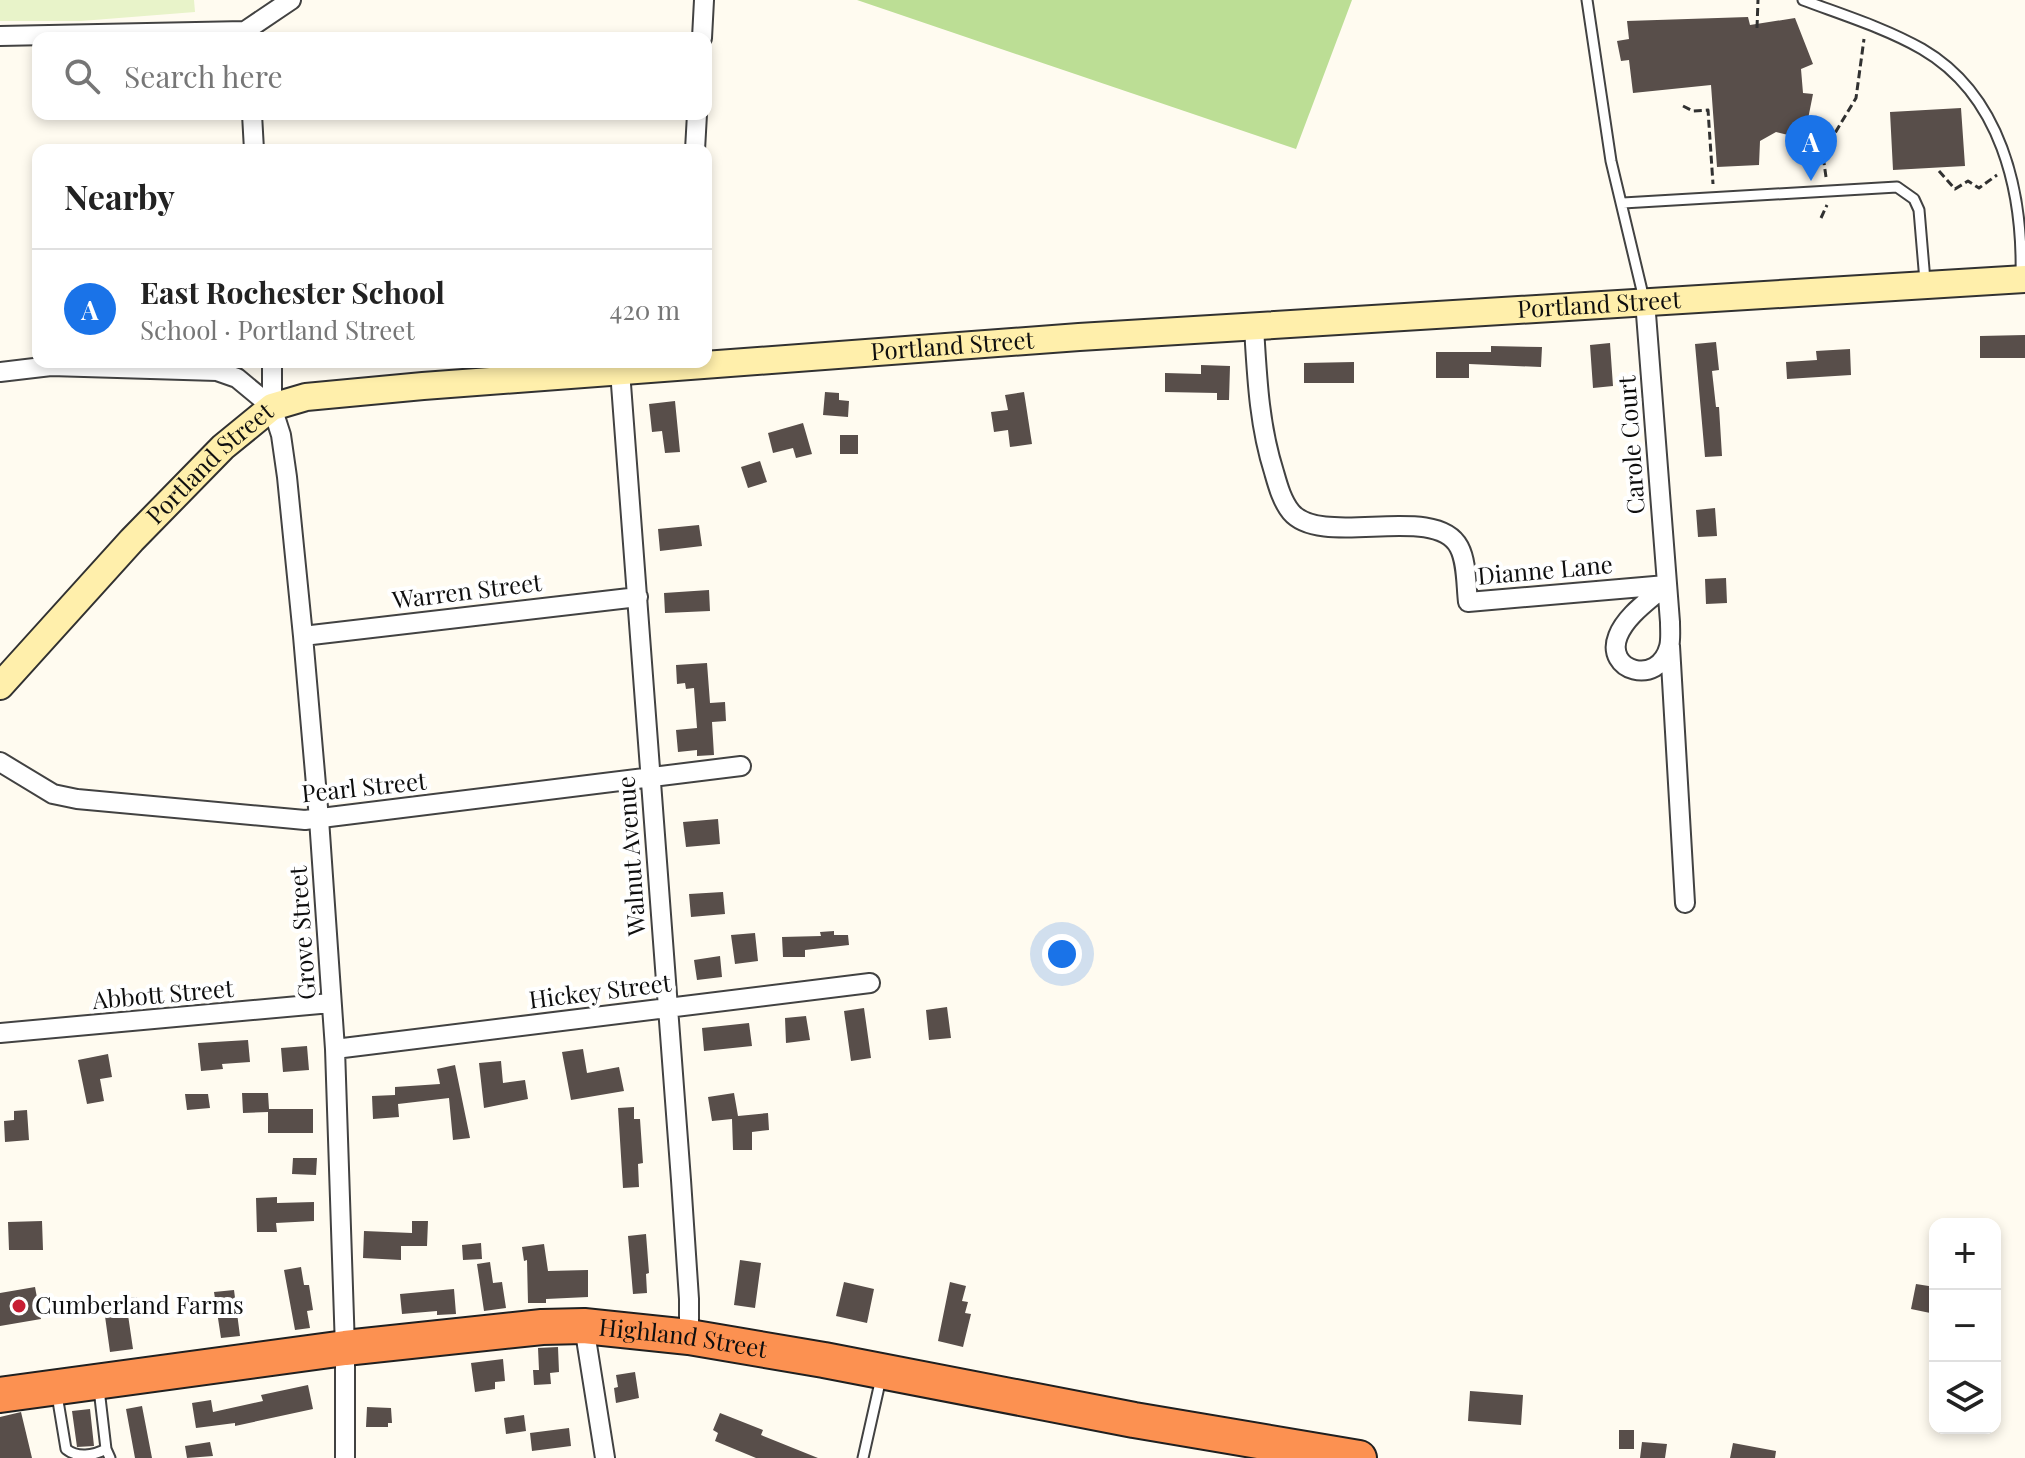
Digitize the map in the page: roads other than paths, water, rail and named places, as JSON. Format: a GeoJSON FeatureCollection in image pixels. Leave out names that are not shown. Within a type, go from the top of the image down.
{"type":"FeatureCollection","features":[{"type":"Feature","properties":{"kind":"highway","name":"Highland Street"},"geometry":{"type":"LineString","coordinates":[[0,1395],[345,1348],[542,1327],[584,1326],[689,1337],[1134,1420],[1359,1458]]}},
{"type":"Feature","properties":{"kind":"street"},"geometry":{"type":"LineString","coordinates":[[248,32],[291,0]]}},
{"type":"Feature","properties":{"kind":"street"},"geometry":{"type":"LineString","coordinates":[[702,32],[704,0]]}},
{"type":"Feature","properties":{"kind":"street"},"geometry":{"type":"LineString","coordinates":[[0,36],[32,36]]}},
{"type":"Feature","properties":{"kind":"street"},"geometry":{"type":"LineString","coordinates":[[252,120],[254,144]]}},
{"type":"Feature","properties":{"kind":"street"},"geometry":{"type":"LineString","coordinates":[[695,144],[697,120]]}},
{"type":"Feature","properties":{"kind":"street","name":"Portland Street"},"geometry":{"type":"LineString","coordinates":[[712,362],[2023,279]]}},
{"type":"Feature","properties":{"kind":"street","name":"Carole Court"},"geometry":{"type":"LineString","coordinates":[[1645,301],[1685,903]]}},
{"type":"Feature","properties":{"kind":"street","name":"Dianne Lane"},"geometry":{"type":"LineString","coordinates":[[1254,327],[1264,440],[1281,494],[1292,513],[1299,518],[1307,523],[1326,526],[1412,526],[1449,535],[1459,546],[1463,560],[1468,602],[1666,585]]}},
{"type":"Feature","properties":{"kind":"street"},"geometry":{"type":"LineString","coordinates":[[0,372],[34,368]]}},
{"type":"Feature","properties":{"kind":"street"},"geometry":{"type":"LineString","coordinates":[[140,368],[217,371],[237,378],[272,407]]}},
{"type":"Feature","properties":{"kind":"street"},"geometry":{"type":"LineString","coordinates":[[237,378],[262,368]]}},
{"type":"Feature","properties":{"kind":"street","name":"Grove Street"},"geometry":{"type":"LineString","coordinates":[[272,368],[272,407],[281,435],[287,477],[303,636],[335,1049],[345,1348],[345,1458]]}},
{"type":"Feature","properties":{"kind":"street","name":"Portland Street"},"geometry":{"type":"LineString","coordinates":[[0,686],[199,470],[242,428],[272,407],[306,397],[648,368]]}},
{"type":"Feature","properties":{"kind":"street","name":"Walnut Avenue"},"geometry":{"type":"LineString","coordinates":[[620,371],[689,1299],[689,1337]]}},
{"type":"Feature","properties":{"kind":"street"},"geometry":{"type":"LineString","coordinates":[[1666,585],[1623,627],[1617,638],[1616,651],[1629,669],[1639,672],[1651,670],[1670,646]]}},
{"type":"Feature","properties":{"kind":"street","name":"Warren Street"},"geometry":{"type":"LineString","coordinates":[[303,636],[638,597]]}},
{"type":"Feature","properties":{"kind":"street","name":"Pearl Street"},"geometry":{"type":"LineString","coordinates":[[0,762],[53,794],[77,799],[298,820],[741,766]]}},
{"type":"Feature","properties":{"kind":"street","name":"Hickey Street"},"geometry":{"type":"LineString","coordinates":[[335,1049],[870,983]]}},
{"type":"Feature","properties":{"kind":"street","name":"Abbott Street"},"geometry":{"type":"LineString","coordinates":[[0,1033],[331,1003]]}},
{"type":"Feature","properties":{"kind":"street"},"geometry":{"type":"LineString","coordinates":[[584,1326],[605,1458]]}},
{"type":"Feature","properties":{"kind":"lane"},"geometry":{"type":"LineString","coordinates":[[1587,0],[1611,161],[1645,301]]}},
{"type":"Feature","properties":{"kind":"lane"},"geometry":{"type":"LineString","coordinates":[[1803,0],[1870,25],[1924,50],[1953,72],[1977,97],[1999,138],[2010,174],[2023,279]]}},
{"type":"Feature","properties":{"kind":"lane"},"geometry":{"type":"LineString","coordinates":[[1623,203],[1897,187],[1914,199],[1919,210],[1925,284]]}},
{"type":"Feature","properties":{"kind":"lane"},"geometry":{"type":"LineString","coordinates":[[863,1458],[883,1371]]}},
{"type":"Feature","properties":{"kind":"lane"},"geometry":{"type":"LineString","coordinates":[[55,1387],[66,1449],[76,1458],[89,1457],[108,1453],[98,1381]]}},
{"type":"Feature","properties":{"kind":"place","name":"East Rochester School"},"geometry":{"type":"Point","coordinates":[1811,181]}},
{"type":"Feature","properties":{"kind":"place","name":"Cumberland Farms"},"geometry":{"type":"Point","coordinates":[19,1306]}}]}
